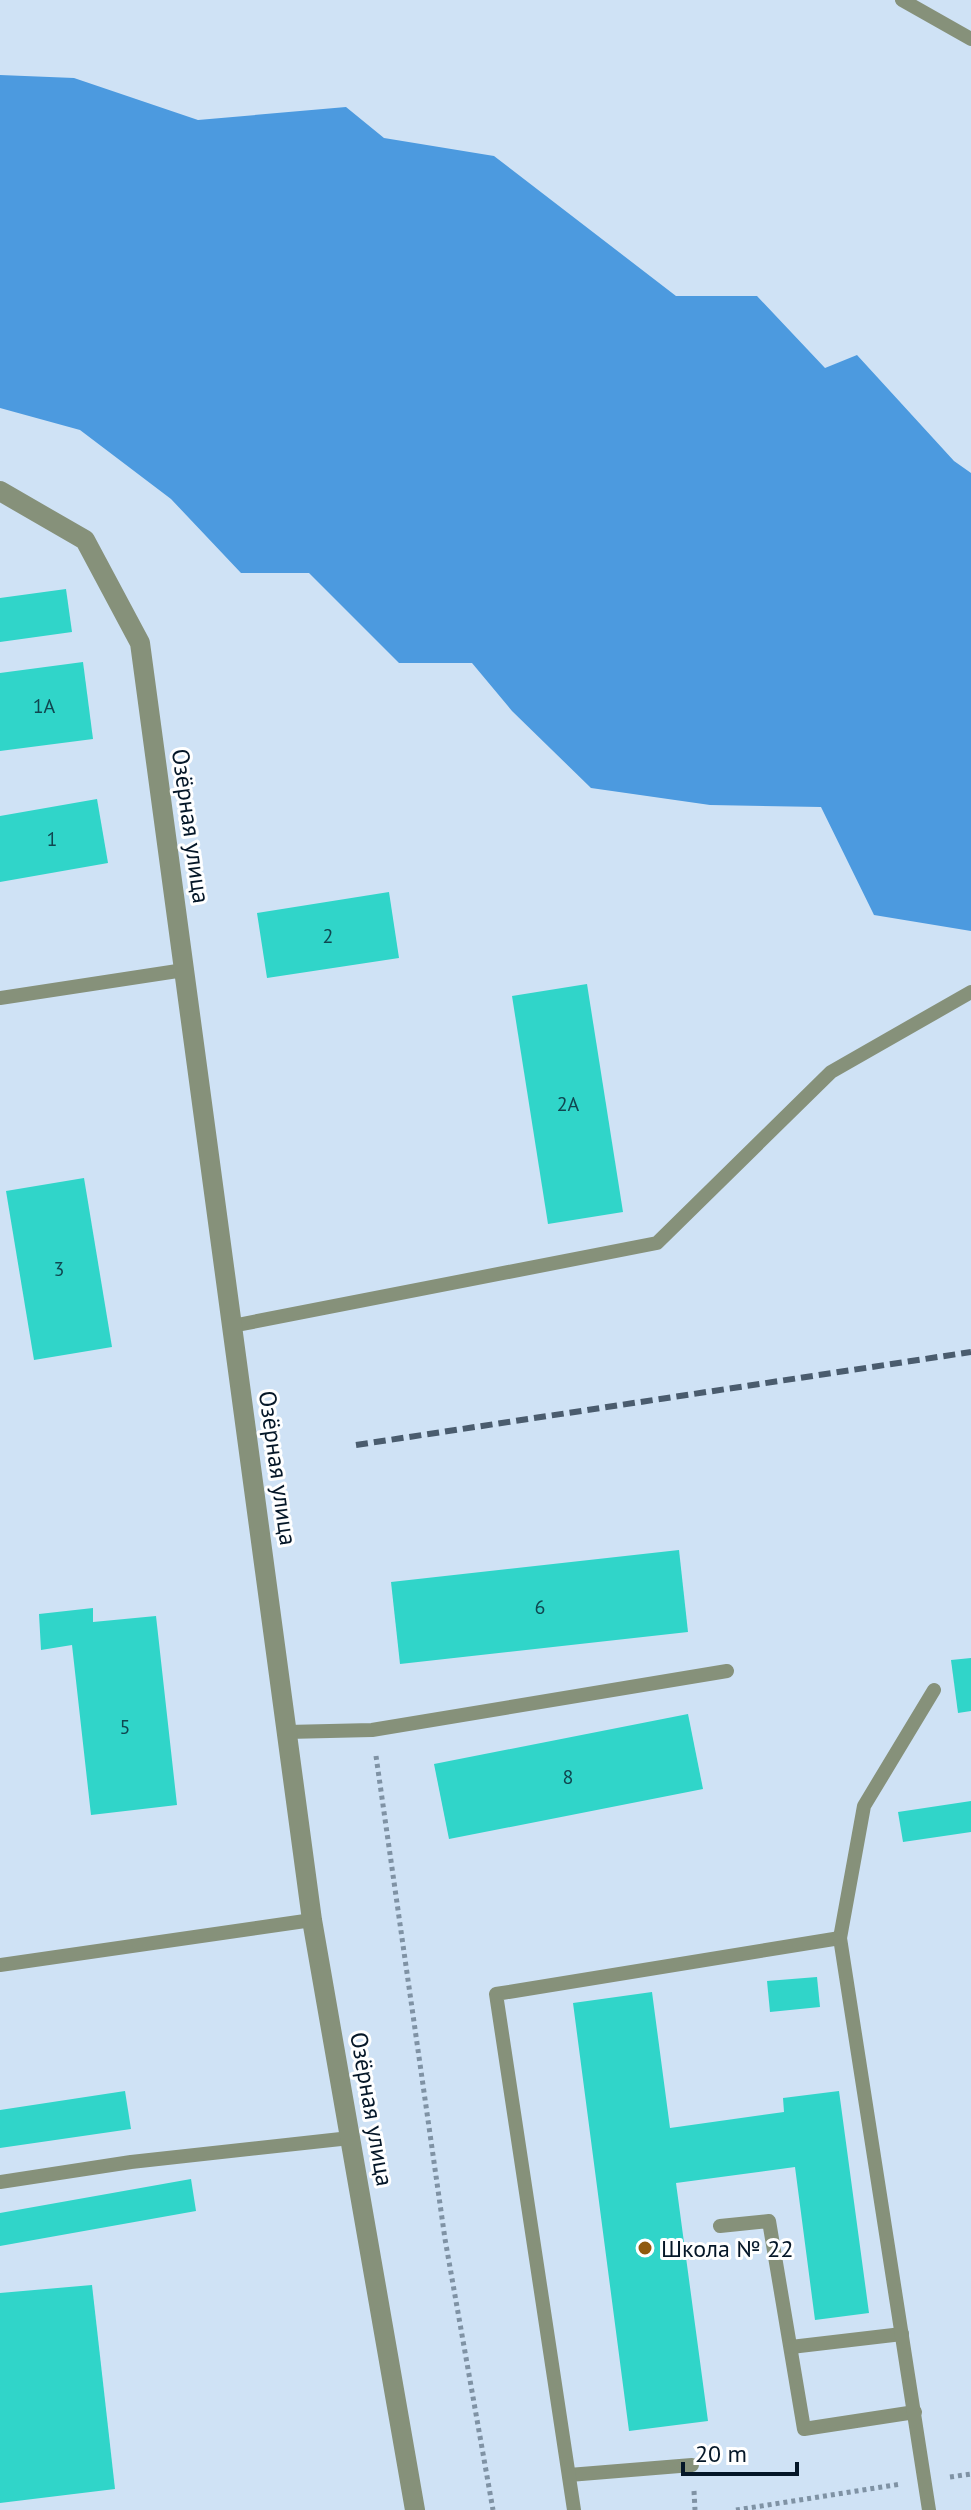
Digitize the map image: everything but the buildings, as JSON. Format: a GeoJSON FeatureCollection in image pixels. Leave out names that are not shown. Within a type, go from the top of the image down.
{"type":"FeatureCollection","features":[{"type":"Feature","properties":{"kind":"street","name":"Озёрная улица"},"geometry":{"type":"LineString","coordinates":[[0,491],[85,540],[140,643],[312,1920],[415,2510]]}},
{"type":"Feature","properties":{"kind":"lane"},"geometry":{"type":"LineString","coordinates":[[902,0],[971,39]]}},
{"type":"Feature","properties":{"kind":"lane"},"geometry":{"type":"LineString","coordinates":[[0,998],[184,970]]}},
{"type":"Feature","properties":{"kind":"lane"},"geometry":{"type":"LineString","coordinates":[[232,1326],[657,1243],[831,1072],[971,992]]}},
{"type":"Feature","properties":{"kind":"lane"},"geometry":{"type":"LineString","coordinates":[[287,1732],[372,1730],[727,1671]]}},
{"type":"Feature","properties":{"kind":"lane"},"geometry":{"type":"LineString","coordinates":[[929,2510],[840,1938],[864,1806],[934,1690]]}},
{"type":"Feature","properties":{"kind":"lane"},"geometry":{"type":"LineString","coordinates":[[0,1965],[312,1920]]}},
{"type":"Feature","properties":{"kind":"lane"},"geometry":{"type":"LineString","coordinates":[[574,2510],[496,1994],[840,1938]]}},
{"type":"Feature","properties":{"kind":"lane"},"geometry":{"type":"LineString","coordinates":[[0,2182],[131,2162],[350,2138]]}},
{"type":"Feature","properties":{"kind":"lane"},"geometry":{"type":"LineString","coordinates":[[720,2226],[769,2221],[804,2429],[915,2412]]}},
{"type":"Feature","properties":{"kind":"lane"},"geometry":{"type":"LineString","coordinates":[[791,2347],[902,2334]]}},
{"type":"Feature","properties":{"kind":"lane"},"geometry":{"type":"LineString","coordinates":[[569,2475],[692,2465]]}},
{"type":"Feature","properties":{"kind":"path"},"geometry":{"type":"LineString","coordinates":[[372,1730],[443,2223],[493,2510]]}},
{"type":"Feature","properties":{"kind":"path"},"geometry":{"type":"LineString","coordinates":[[736,2510],[971,2474]]}},
{"type":"Feature","properties":{"kind":"water"},"geometry":{"type":"Polygon","coordinates":[[[0,75],[74,78],[198,120],[346,107],[384,138],[494,156],[676,296],[757,296],[825,368],[857,355],[954,461],[971,473],[971,931],[874,915],[821,807],[710,805],[591,788],[512,711],[472,663],[399,663],[309,573],[241,573],[171,499],[80,430],[0,408],[0,75]]]}},
{"type":"Feature","properties":{"kind":"railway"},"geometry":{"type":"LineString","coordinates":[[356,1445],[971,1352]]}},
{"type":"Feature","properties":{"kind":"place","name":"Школа № 22"},"geometry":{"type":"Point","coordinates":[645,2248]}}]}
